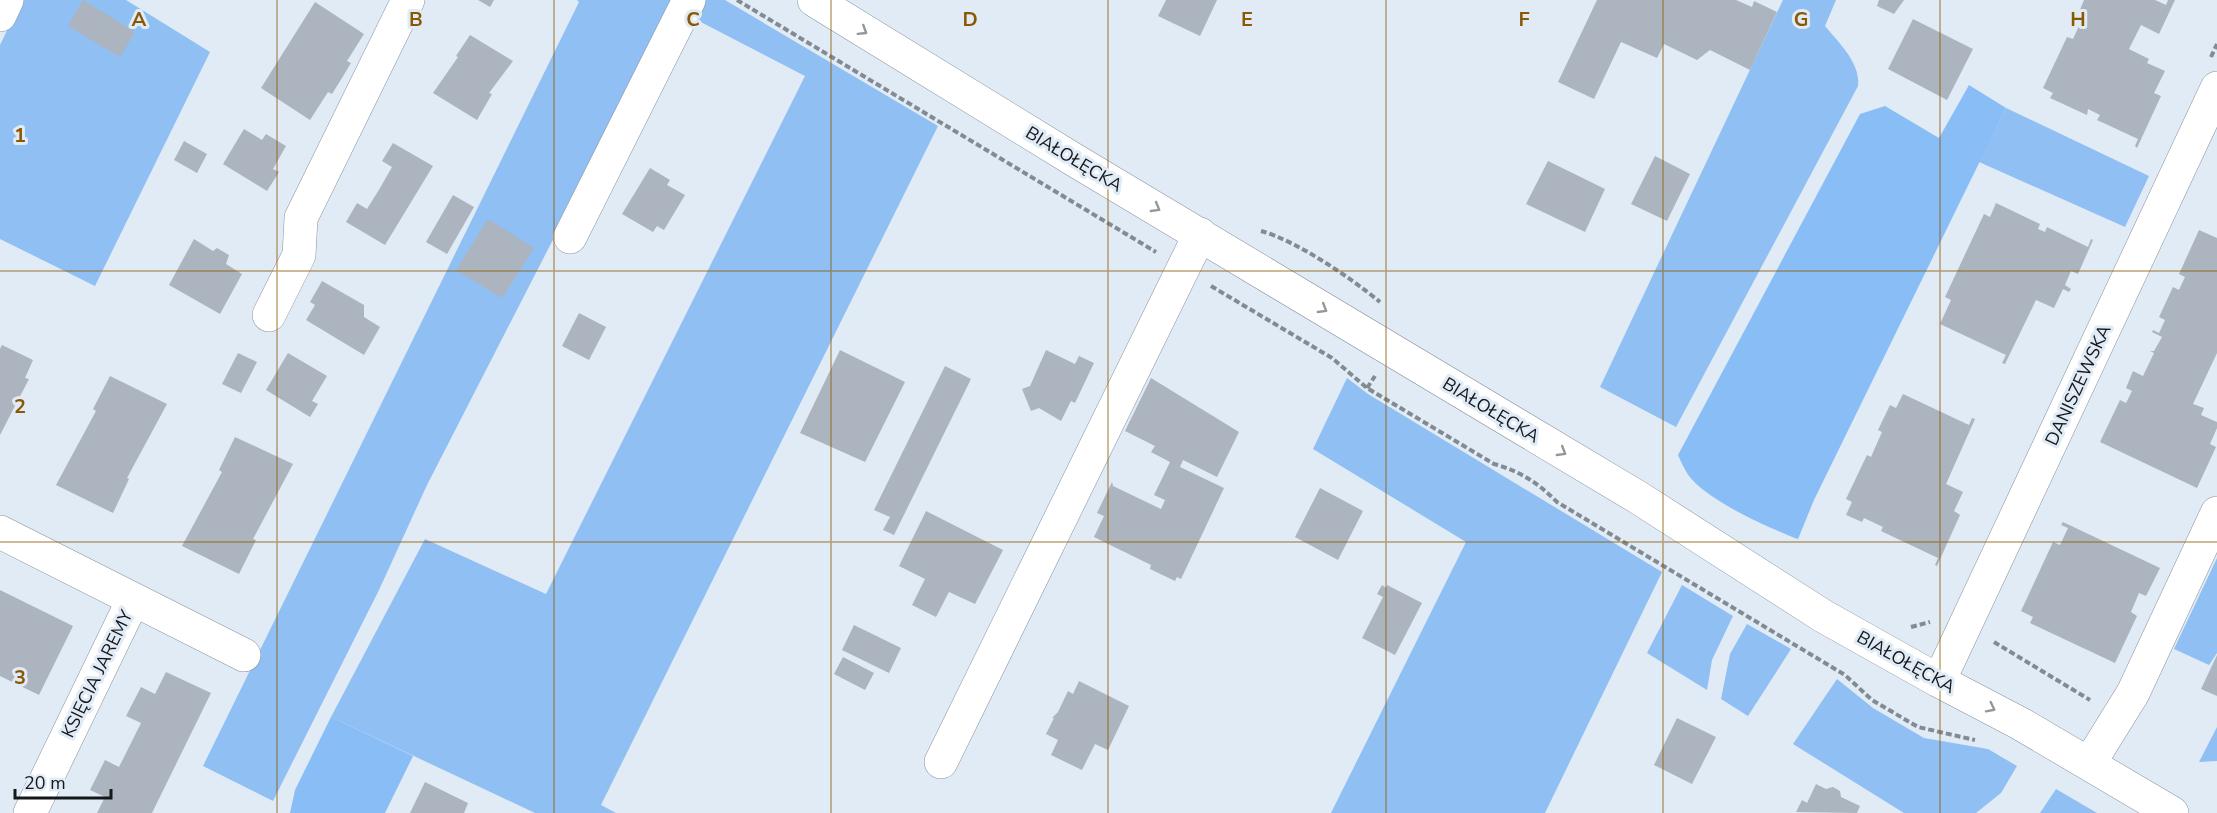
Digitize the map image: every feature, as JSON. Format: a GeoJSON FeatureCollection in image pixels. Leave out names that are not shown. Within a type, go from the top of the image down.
{"type":"FeatureCollection","features":[{"type":"Feature","properties":{"kind":"street"},"geometry":{"type":"LineString","coordinates":[[0,15],[7,0]]}},
{"type":"Feature","properties":{"kind":"street"},"geometry":{"type":"LineString","coordinates":[[269,315],[299,255],[301,218],[408,0]]}},
{"type":"Feature","properties":{"kind":"street"},"geometry":{"type":"LineString","coordinates":[[570,237],[689,0]]}},
{"type":"Feature","properties":{"kind":"street","name":"BIAŁOŁĘCKA"},"geometry":{"type":"LineString","coordinates":[[814,0],[1639,498],[1823,616],[2021,724],[2172,813]]}},
{"type":"Feature","properties":{"kind":"street","name":"DANISZEWSKA"},"geometry":{"type":"LineString","coordinates":[[1939,681],[2217,88]]}},
{"type":"Feature","properties":{"kind":"street"},"geometry":{"type":"LineString","coordinates":[[941,762],[1200,234]]}},
{"type":"Feature","properties":{"kind":"street"},"geometry":{"type":"LineString","coordinates":[[2089,764],[2133,693],[2217,513]]}},
{"type":"Feature","properties":{"kind":"street"},"geometry":{"type":"LineString","coordinates":[[0,532],[244,656]]}},
{"type":"Feature","properties":{"kind":"street","name":"KSIĘCIA JAREMY"},"geometry":{"type":"LineString","coordinates":[[30,813],[133,600]]}},
{"type":"Feature","properties":{"kind":"path"},"geometry":{"type":"LineString","coordinates":[[737,0],[1332,357],[1368,388],[1494,464],[1514,469],[1541,486],[1557,502],[1845,675],[1872,700],[1918,727],[1981,741]]}},
{"type":"Feature","properties":{"kind":"shaded area"},"geometry":{"type":"Polygon","coordinates":[[[22,0],[126,0],[210,52],[95,286],[0,239],[0,45],[22,0]]]}},
{"type":"Feature","properties":{"kind":"shaded area"},"geometry":{"type":"Polygon","coordinates":[[[577,0],[676,0],[427,485],[379,590],[273,801],[203,766],[579,2],[577,0]]]}},
{"type":"Feature","properties":{"kind":"shaded area"},"geometry":{"type":"Polygon","coordinates":[[[700,0],[725,0],[938,126],[601,805],[616,813],[535,813],[331,717],[425,539],[546,594],[805,76],[693,18],[700,0]]]}},
{"type":"Feature","properties":{"kind":"shaded area"},"geometry":{"type":"Polygon","coordinates":[[[1783,0],[1836,0],[1825,26],[1852,61],[1858,77],[1858,86],[1676,427],[1600,387],[1783,0]]]}},
{"type":"Feature","properties":{"kind":"shaded area"},"geometry":{"type":"Polygon","coordinates":[[[1969,85],[2006,108],[1814,500],[1798,539],[1740,513],[1698,485],[1689,476],[1678,455],[1860,114],[1885,106],[1939,138],[1969,85]]]}},
{"type":"Feature","properties":{"kind":"shaded area"},"geometry":{"type":"Polygon","coordinates":[[[2006,108],[2149,176],[2125,227],[1979,162],[2006,108]]]}},
{"type":"Feature","properties":{"kind":"shaded area"},"geometry":{"type":"Polygon","coordinates":[[[1347,378],[1368,394],[1662,572],[1545,813],[1331,813],[1466,542],[1313,449],[1347,378]]]}},
{"type":"Feature","properties":{"kind":"shaded area"},"geometry":{"type":"Polygon","coordinates":[[[2217,558],[2217,653],[2209,665],[2174,649],[2217,558]]]}},
{"type":"Feature","properties":{"kind":"shaded area"},"geometry":{"type":"Polygon","coordinates":[[[1682,585],[1733,616],[1712,660],[1707,690],[1647,653],[1682,585]]]}},
{"type":"Feature","properties":{"kind":"shaded area"},"geometry":{"type":"Polygon","coordinates":[[[1747,624],[1791,649],[1748,716],[1721,699],[1730,654],[1747,624]]]}},
{"type":"Feature","properties":{"kind":"shaded area"},"geometry":{"type":"Polygon","coordinates":[[[1837,679],[1873,708],[1924,738],[1988,749],[2017,766],[2001,793],[1976,813],[1904,813],[1793,744],[1837,679]]]}},
{"type":"Feature","properties":{"kind":"shaded area"},"geometry":{"type":"Polygon","coordinates":[[[331,717],[413,756],[385,813],[290,813],[295,790],[331,717]]]}},
{"type":"Feature","properties":{"kind":"shaded area"},"geometry":{"type":"Polygon","coordinates":[[[2217,727],[2217,761],[2199,762],[2217,727]]]}},
{"type":"Feature","properties":{"kind":"shaded area"},"geometry":{"type":"Polygon","coordinates":[[[2056,789],[2097,813],[2040,813],[2056,789]]]}},
{"type":"Feature","properties":{"kind":"building"},"geometry":{"type":"Polygon","coordinates":[[[83,0],[135,32],[120,57],[68,26],[83,0]]]}},
{"type":"Feature","properties":{"kind":"building"},"geometry":{"type":"Polygon","coordinates":[[[478,0],[494,0],[490,7],[478,0]]]}},
{"type":"Feature","properties":{"kind":"building"},"geometry":{"type":"Polygon","coordinates":[[[1166,0],[1217,0],[1200,36],[1158,16],[1166,0]]]}},
{"type":"Feature","properties":{"kind":"building"},"geometry":{"type":"Polygon","coordinates":[[[1597,0],[1736,0],[1752,7],[1754,1],[1777,12],[1750,70],[1710,50],[1697,60],[1664,44],[1657,58],[1621,42],[1594,99],[1558,82],[1597,0]]]}},
{"type":"Feature","properties":{"kind":"building"},"geometry":{"type":"Polygon","coordinates":[[[1879,0],[1904,0],[1894,14],[1877,6],[1879,0]]]}},
{"type":"Feature","properties":{"kind":"building"},"geometry":{"type":"Polygon","coordinates":[[[2084,0],[2155,0],[2166,5],[2168,0],[2175,0],[2159,34],[2141,25],[2129,49],[2149,59],[2147,63],[2165,71],[2154,93],[2161,96],[2137,148],[2135,146],[2138,139],[2097,120],[2100,115],[2088,109],[2087,115],[2050,98],[2053,93],[2043,88],[2067,37],[2073,39],[2084,15],[2079,12],[2084,0]]]}},
{"type":"Feature","properties":{"kind":"building"},"geometry":{"type":"Polygon","coordinates":[[[315,2],[364,34],[347,61],[351,63],[332,94],[328,92],[310,120],[261,88],[315,2]]]}},
{"type":"Feature","properties":{"kind":"building"},"geometry":{"type":"Polygon","coordinates":[[[1913,19],[1973,49],[1947,100],[1888,69],[1913,19]]]}},
{"type":"Feature","properties":{"kind":"building"},"geometry":{"type":"Polygon","coordinates":[[[470,35],[513,61],[489,93],[492,94],[477,120],[433,93],[470,35]]]}},
{"type":"Feature","properties":{"kind":"building"},"geometry":{"type":"Polygon","coordinates":[[[244,129],[262,140],[266,134],[286,146],[273,169],[279,172],[267,191],[223,164],[244,129]]]}},
{"type":"Feature","properties":{"kind":"building"},"geometry":{"type":"Polygon","coordinates":[[[184,141],[207,154],[197,173],[174,160],[184,141]]]}},
{"type":"Feature","properties":{"kind":"building"},"geometry":{"type":"Polygon","coordinates":[[[393,143],[433,166],[385,245],[346,222],[357,203],[367,209],[380,188],[392,167],[382,161],[393,143]]]}},
{"type":"Feature","properties":{"kind":"building"},"geometry":{"type":"Polygon","coordinates":[[[1655,156],[1690,174],[1667,221],[1631,204],[1655,156]]]}},
{"type":"Feature","properties":{"kind":"building"},"geometry":{"type":"Polygon","coordinates":[[[1548,161],[1605,189],[1585,232],[1526,204],[1548,161]]]}},
{"type":"Feature","properties":{"kind":"building"},"geometry":{"type":"Polygon","coordinates":[[[650,168],[670,180],[667,185],[685,195],[664,230],[657,226],[653,232],[622,214],[650,168]]]}},
{"type":"Feature","properties":{"kind":"building"},"geometry":{"type":"Polygon","coordinates":[[[453,195],[474,207],[447,254],[426,242],[453,195]]]}},
{"type":"Feature","properties":{"kind":"building"},"geometry":{"type":"Polygon","coordinates":[[[1996,203],[2040,224],[2038,229],[2045,232],[2047,227],[2088,247],[2091,239],[2093,240],[2078,274],[2071,271],[2065,285],[2071,289],[2069,292],[2063,289],[2054,308],[2036,300],[2005,364],[2002,363],[2006,355],[1940,324],[1951,300],[1945,297],[1984,214],[1990,217],[1996,203]]]}},
{"type":"Feature","properties":{"kind":"building"},"geometry":{"type":"Polygon","coordinates":[[[488,219],[534,248],[502,298],[456,270],[488,219]]]}},
{"type":"Feature","properties":{"kind":"building"},"geometry":{"type":"Polygon","coordinates":[[[2199,230],[2217,238],[2217,353],[2193,404],[2204,408],[2201,415],[2217,422],[2217,428],[2210,444],[2216,447],[2197,488],[2100,442],[2120,400],[2126,403],[2132,391],[2126,388],[2133,371],[2143,376],[2154,353],[2150,351],[2154,351],[2162,337],[2152,332],[2153,330],[2159,333],[2165,320],[2159,317],[2173,287],[2179,290],[2185,277],[2179,274],[2199,230]]]}},
{"type":"Feature","properties":{"kind":"building"},"geometry":{"type":"Polygon","coordinates":[[[194,239],[213,251],[217,248],[229,255],[226,264],[242,274],[220,314],[169,285],[194,239]]]}},
{"type":"Feature","properties":{"kind":"building"},"geometry":{"type":"Polygon","coordinates":[[[322,281],[364,305],[364,317],[380,327],[364,355],[306,320],[315,305],[310,302],[322,281]]]}},
{"type":"Feature","properties":{"kind":"building"},"geometry":{"type":"Polygon","coordinates":[[[579,313],[606,327],[589,360],[562,346],[579,313]]]}},
{"type":"Feature","properties":{"kind":"building"},"geometry":{"type":"Polygon","coordinates":[[[2,345],[33,360],[25,378],[29,379],[0,435],[0,349],[2,345]]]}},
{"type":"Feature","properties":{"kind":"building"},"geometry":{"type":"Polygon","coordinates":[[[840,350],[905,382],[865,462],[800,433],[840,350]]]}},
{"type":"Feature","properties":{"kind":"building"},"geometry":{"type":"Polygon","coordinates":[[[1046,350],[1075,364],[1079,356],[1094,363],[1075,403],[1071,401],[1061,421],[1039,408],[1031,411],[1022,389],[1030,386],[1046,350]]]}},
{"type":"Feature","properties":{"kind":"building"},"geometry":{"type":"Polygon","coordinates":[[[238,353],[257,362],[241,393],[222,384],[238,353]]]}},
{"type":"Feature","properties":{"kind":"building"},"geometry":{"type":"Polygon","coordinates":[[[288,353],[327,376],[312,401],[318,404],[310,417],[266,390],[288,353]]]}},
{"type":"Feature","properties":{"kind":"building"},"geometry":{"type":"Polygon","coordinates":[[[945,366],[971,379],[894,535],[883,530],[890,517],[874,510],[945,366]]]}},
{"type":"Feature","properties":{"kind":"building"},"geometry":{"type":"Polygon","coordinates":[[[110,376],[167,404],[127,478],[129,479],[113,513],[56,485],[96,411],[93,409],[110,376]]]}},
{"type":"Feature","properties":{"kind":"building"},"geometry":{"type":"Polygon","coordinates":[[[1151,378],[1239,432],[1217,477],[1183,460],[1180,467],[1224,488],[1181,579],[1177,577],[1175,581],[1150,569],[1151,565],[1094,537],[1104,516],[1097,513],[1112,482],[1113,486],[1161,509],[1165,500],[1154,495],[1170,462],[1151,452],[1155,446],[1125,431],[1151,378]]]}},
{"type":"Feature","properties":{"kind":"building"},"geometry":{"type":"Polygon","coordinates":[[[1903,394],[1969,425],[1972,418],[1975,419],[1946,484],[1963,492],[1954,511],[1960,515],[1937,566],[1935,565],[1938,558],[1881,531],[1883,527],[1864,518],[1862,522],[1846,515],[1852,502],[1846,499],[1867,455],[1871,457],[1882,432],[1878,430],[1890,405],[1896,408],[1903,394]]]}},
{"type":"Feature","properties":{"kind":"building"},"geometry":{"type":"Polygon","coordinates":[[[235,437],[293,464],[253,539],[256,540],[239,574],[182,546],[222,472],[219,470],[235,437]]]}},
{"type":"Feature","properties":{"kind":"building"},"geometry":{"type":"Polygon","coordinates":[[[1320,488],[1363,511],[1338,560],[1295,537],[1320,488]]]}},
{"type":"Feature","properties":{"kind":"building"},"geometry":{"type":"Polygon","coordinates":[[[926,511],[1003,550],[975,604],[949,592],[936,617],[912,605],[925,579],[899,566],[926,511]]]}},
{"type":"Feature","properties":{"kind":"building"},"geometry":{"type":"Polygon","coordinates":[[[2063,522],[2160,568],[2146,596],[2139,593],[2131,612],[2137,616],[2115,663],[2030,623],[2033,617],[2021,611],[2053,542],[2060,545],[2068,528],[2061,525],[2063,522]]]}},
{"type":"Feature","properties":{"kind":"building"},"geometry":{"type":"Polygon","coordinates":[[[1382,585],[1386,588],[1387,585],[1422,603],[1395,655],[1362,638],[1383,597],[1377,594],[1382,585]]]}},
{"type":"Feature","properties":{"kind":"building"},"geometry":{"type":"Polygon","coordinates":[[[0,590],[73,626],[39,695],[0,676],[0,590]]]}},
{"type":"Feature","properties":{"kind":"building"},"geometry":{"type":"Polygon","coordinates":[[[854,625],[901,648],[889,673],[842,650],[854,625]]]}},
{"type":"Feature","properties":{"kind":"building"},"geometry":{"type":"Polygon","coordinates":[[[2217,655],[2217,696],[2201,689],[2217,655]]]}},
{"type":"Feature","properties":{"kind":"building"},"geometry":{"type":"Polygon","coordinates":[[[843,657],[874,673],[865,690],[834,674],[843,657]]]}},
{"type":"Feature","properties":{"kind":"building"},"geometry":{"type":"Polygon","coordinates":[[[166,672],[211,693],[152,813],[97,813],[105,797],[90,790],[105,760],[119,767],[141,723],[126,716],[141,687],[155,694],[166,672]]]}},
{"type":"Feature","properties":{"kind":"building"},"geometry":{"type":"Polygon","coordinates":[[[1079,681],[1129,706],[1108,750],[1095,744],[1082,770],[1051,755],[1058,740],[1046,734],[1054,718],[1052,718],[1058,712],[1068,691],[1073,694],[1079,681]]]}},
{"type":"Feature","properties":{"kind":"building"},"geometry":{"type":"Polygon","coordinates":[[[1677,718],[1716,737],[1692,784],[1654,765],[1677,718]]]}},
{"type":"Feature","properties":{"kind":"building"},"geometry":{"type":"Polygon","coordinates":[[[425,782],[468,803],[464,813],[410,813],[425,782]]]}},
{"type":"Feature","properties":{"kind":"building"},"geometry":{"type":"Polygon","coordinates":[[[1816,784],[1826,789],[1833,787],[1840,791],[1841,797],[1860,806],[1857,813],[1796,812],[1802,800],[1807,803],[1816,784]]]}}]}
